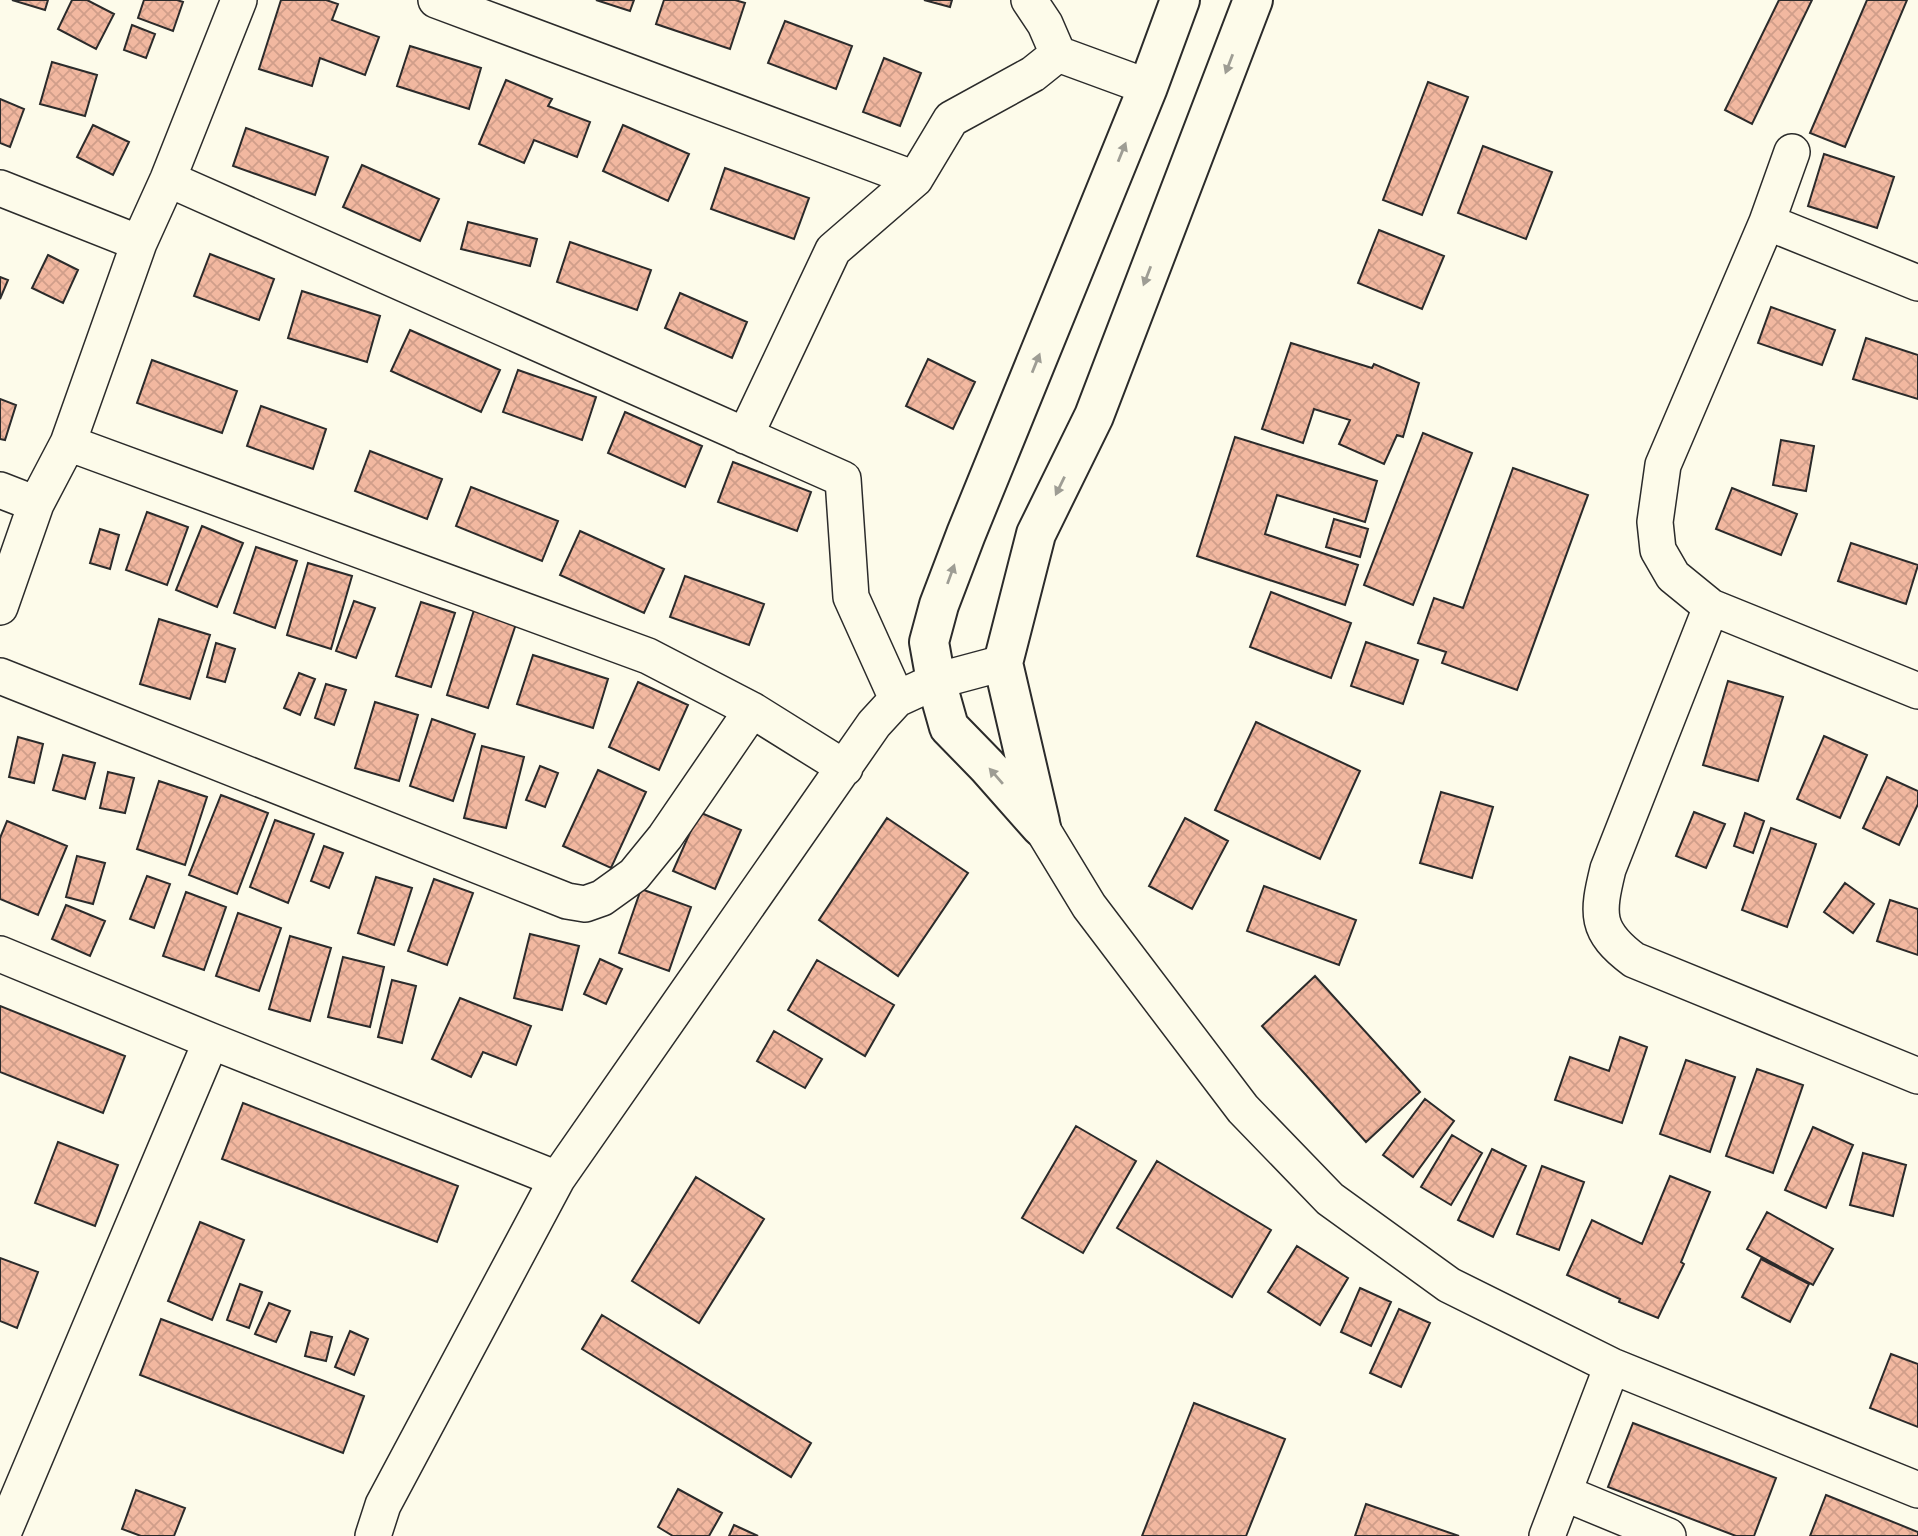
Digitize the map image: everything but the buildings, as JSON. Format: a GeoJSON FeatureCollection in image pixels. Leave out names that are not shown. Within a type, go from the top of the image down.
{"type":"FeatureCollection","features":[{"type":"Feature","properties":{"kind":"street"},"geometry":{"type":"LineString","coordinates":[[0,607],[36,504],[68,443],[139,243],[168,179],[239,0]]}},
{"type":"Feature","properties":{"kind":"street"},"geometry":{"type":"LineString","coordinates":[[436,0],[915,179]]}},
{"type":"Feature","properties":{"kind":"street"},"geometry":{"type":"LineString","coordinates":[[1029,0],[1045,23],[1058,54],[1148,87]]}},
{"type":"Feature","properties":{"kind":"street"},"geometry":{"type":"LineString","coordinates":[[1180,0],[1148,87],[939,605],[929,642],[936,681],[949,727],[1041,827],[1089,906],[1243,1109],[1330,1199],[1449,1285],[1612,1366],[1918,1490]]}},
{"type":"Feature","properties":{"kind":"street"},"geometry":{"type":"LineString","coordinates":[[1041,827],[1003,663],[1036,534],[1094,416],[1253,0]]}},
{"type":"Feature","properties":{"kind":"street"},"geometry":{"type":"LineString","coordinates":[[745,436],[832,250],[915,179],[951,119],[1033,74],[1058,54]]}},
{"type":"Feature","properties":{"kind":"street"},"geometry":{"type":"LineString","coordinates":[[1792,152],[1767,222],[1663,466],[1654,522],[1658,550],[1674,576],[1711,607],[1918,691]]}},
{"type":"Feature","properties":{"kind":"street"},"geometry":{"type":"LineString","coordinates":[[168,179],[843,479],[851,597],[897,699]]}},
{"type":"Feature","properties":{"kind":"street"},"geometry":{"type":"LineString","coordinates":[[0,188],[139,243]]}},
{"type":"Feature","properties":{"kind":"street"},"geometry":{"type":"LineString","coordinates":[[1767,222],[1918,284]]}},
{"type":"Feature","properties":{"kind":"street"},"geometry":{"type":"LineString","coordinates":[[68,443],[648,656],[752,710],[845,768]]}},
{"type":"Feature","properties":{"kind":"street"},"geometry":{"type":"LineString","coordinates":[[0,490],[36,504]]}},
{"type":"Feature","properties":{"kind":"street"},"geometry":{"type":"LineString","coordinates":[[1711,607],[1608,869],[1601,898],[1602,926],[1614,945],[1634,960],[1918,1076]]}},
{"type":"Feature","properties":{"kind":"street"},"geometry":{"type":"LineString","coordinates":[[373,1536],[383,1505],[557,1179],[874,724],[897,699],[936,681],[1003,663]]}},
{"type":"Feature","properties":{"kind":"street"},"geometry":{"type":"LineString","coordinates":[[0,676],[567,901],[585,904],[602,898],[634,875],[665,837],[752,710]]}},
{"type":"Feature","properties":{"kind":"street"},"geometry":{"type":"LineString","coordinates":[[0,954],[557,1179]]}},
{"type":"Feature","properties":{"kind":"street"},"geometry":{"type":"LineString","coordinates":[[2,1536],[211,1041]]}},
{"type":"Feature","properties":{"kind":"street"},"geometry":{"type":"LineString","coordinates":[[1547,1536],[1612,1366]]}},
{"type":"Feature","properties":{"kind":"street"},"geometry":{"type":"LineString","coordinates":[[1564,1493],[1668,1536]]}}]}
